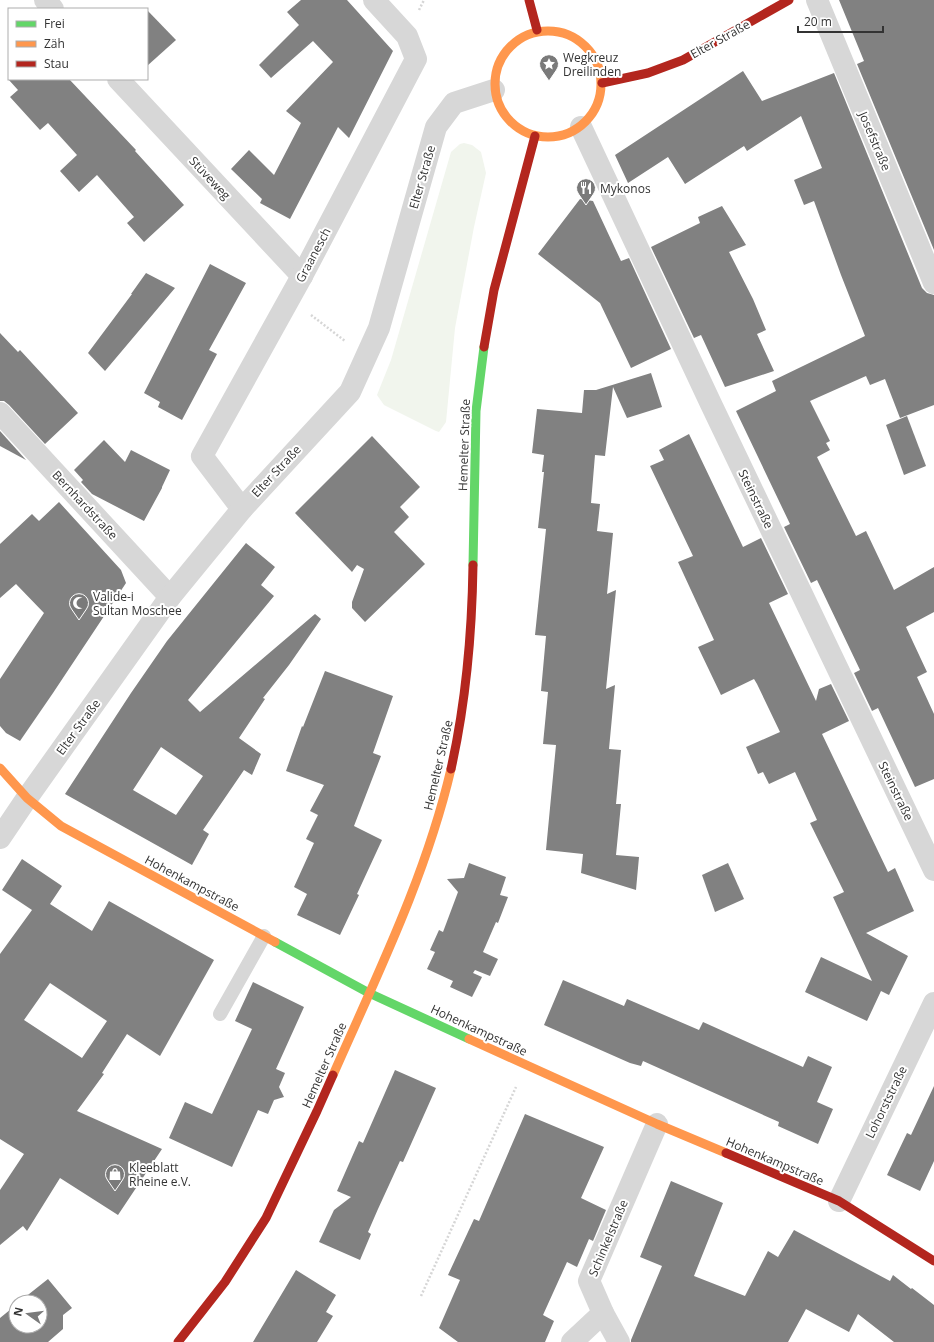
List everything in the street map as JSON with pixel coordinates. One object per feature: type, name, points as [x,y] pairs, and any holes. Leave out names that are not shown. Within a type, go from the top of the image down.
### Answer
[{"type":"main road","points":[[529,0],[536,30]]},
{"type":"main road","name":"Elter Straße","points":[[602,83],[648,74],[683,60],[789,0]]},
{"type":"main road","points":[[536,30],[560,31],[582,41],[596,60],[602,83],[599,99],[592,114],[581,126],[566,134],[551,138],[535,136],[515,127],[501,111],[494,90],[495,70],[504,52],[518,38],[536,30]]},
{"type":"main road","name":"Hemelter Straße","points":[[178,1342],[225,1282],[266,1218],[317,1111],[411,896],[430,844],[446,793],[458,737],[466,681],[472,610],[476,418],[482,356],[494,290],[535,136]]},
{"type":"main road","name":"Hohenkampstraße","points":[[0,768],[27,798],[61,826],[369,993],[657,1124],[838,1201],[934,1261]]},
{"type":"street","points":[[45,0],[52,8]]},
{"type":"street","name":"Graanesch","points":[[242,509],[202,456],[290,299],[416,59],[407,36],[374,0]]},
{"type":"street","name":"Josefstraße","points":[[816,0],[934,283]]},
{"type":"street","name":"Stüveweg","points":[[119,80],[302,276]]},
{"type":"street","name":"Elter Straße","points":[[0,838],[170,597],[242,509],[350,392],[379,328],[436,127],[454,103],[494,90]]},
{"type":"street","name":"Steinstraße","points":[[581,126],[721,426],[934,870]]},
{"type":"street","name":"Bernhardstraße","points":[[0,413],[170,597]]},
{"type":"street","name":"Lohorststraße","points":[[838,1201],[934,1003]]},
{"type":"street","name":"Schinkelstraße","points":[[619,1342],[603,1313],[589,1281],[657,1124]]},
{"type":"street","points":[[572,1342],[603,1313]]},
{"type":"lane","points":[[220,1014],[264,936]]},
{"type":"path","points":[[290,299],[366,358]]},
{"type":"path","points":[[421,1296],[526,1065]]},
{"type":"shaded area","points":[[464,143],[472,145],[481,152],[486,173],[455,328],[446,422],[439,432],[384,405],[377,395],[391,360],[451,152],[460,144]]},
{"type":"building","points":[[301,0],[347,0],[393,51],[349,138],[338,127],[290,219],[260,203],[262,199],[231,169],[249,150],[274,175],[301,123],[286,111],[333,62],[313,41],[271,78],[259,65],[299,25],[287,12]]},
{"type":"building","points":[[839,0],[934,0],[934,250],[857,64],[864,61]]},
{"type":"building","points":[[148,11],[176,40],[148,65]]},
{"type":"building","points":[[743,71],[762,101],[834,73],[922,288],[927,293],[934,295],[934,405],[900,418],[885,379],[870,385],[866,376],[810,401],[830,441],[826,443],[830,450],[817,457],[856,536],[866,531],[894,590],[934,567],[934,612],[906,627],[927,672],[917,677],[934,714],[934,779],[915,787],[878,708],[872,711],[854,673],[860,670],[817,580],[811,583],[784,527],[790,524],[736,411],[776,391],[772,381],[865,336],[814,201],[804,205],[794,180],[822,168],[801,116],[747,151],[744,146],[685,184],[668,157],[628,183],[615,155]]},
{"type":"building","points":[[9,80],[70,80],[136,150],[135,151],[184,205],[144,242],[127,223],[134,217],[97,175],[79,192],[60,171],[77,155],[48,123],[40,130],[10,97],[18,90]]},
{"type":"building","points":[[580,199],[593,201],[621,261],[629,258],[671,349],[631,368],[600,303],[538,254]]},
{"type":"building","points":[[722,206],[746,245],[729,252],[753,299],[766,330],[757,334],[774,371],[725,387],[701,335],[694,338],[651,247],[700,223],[698,217]]},
{"type":"building","points":[[210,264],[246,283],[209,350],[217,354],[182,420],[158,407],[160,402],[144,393]]},
{"type":"building","points":[[146,273],[175,288],[105,371],[88,353]]},
{"type":"building","points":[[0,333],[18,352],[20,350],[78,413],[45,444],[9,405],[4,401],[0,401]]},
{"type":"building","points":[[651,373],[662,407],[627,418],[613,387],[605,456],[595,455],[591,503],[600,504],[597,531],[613,533],[607,594],[616,590],[606,689],[615,685],[609,749],[621,750],[616,804],[621,804],[616,855],[639,857],[636,890],[581,873],[583,854],[546,850],[556,745],[543,744],[548,692],[541,691],[546,636],[535,635],[546,529],[538,528],[544,472],[542,472],[544,455],[532,453],[537,409],[582,413],[584,390],[596,390]]},
{"type":"building","points":[[907,416],[926,466],[904,475],[886,425]]},
{"type":"building","points":[[0,431],[26,460],[0,446]]},
{"type":"building","points":[[689,434],[743,547],[761,538],[788,594],[769,603],[816,701],[819,689],[831,684],[849,721],[822,734],[888,872],[895,868],[914,911],[866,933],[908,956],[889,995],[881,991],[867,1021],[805,992],[821,957],[872,981],[833,897],[844,892],[810,823],[817,820],[795,772],[769,784],[763,772],[758,774],[746,747],[780,732],[757,684],[754,679],[721,695],[698,647],[714,640],[678,562],[693,556],[650,466],[664,460],[659,450]]},
{"type":"building","points":[[372,436],[420,487],[400,507],[409,517],[394,532],[425,564],[365,622],[352,608],[352,602],[364,569],[357,565],[352,572],[295,513]]},
{"type":"building","points":[[104,440],[125,462],[131,450],[170,470],[144,521],[92,494],[81,482],[83,480],[74,470]]},
{"type":"building","points":[[59,502],[121,570],[126,583],[20,741],[6,733],[0,726],[0,679],[44,613],[16,584],[0,598],[0,544],[32,514],[39,521]]},
{"type":"building","points":[[246,543],[275,567],[261,585],[274,596],[188,700],[200,712],[315,614],[321,619],[289,665],[263,698],[265,699],[239,738],[261,754],[252,775],[244,770],[203,830],[209,834],[192,865],[65,794],[167,641]],"holes":[[[161,747],[203,776],[176,815],[133,790]]]},
{"type":"building","points":[[325,671],[393,696],[373,753],[381,756],[354,826],[382,840],[357,894],[359,895],[340,935],[297,915],[307,894],[294,887],[314,843],[306,839],[318,815],[310,811],[324,785],[286,771],[302,726],[303,727]]},
{"type":"building","points":[[22,859],[62,886],[50,904],[92,931],[109,901],[214,960],[160,1056],[127,1034],[102,1073],[104,1074],[77,1111],[162,1149],[118,1215],[60,1178],[27,1231],[23,1226],[0,1245],[0,1190],[24,1154],[0,1139],[0,954],[32,910],[2,890]],"holes":[[[50,983],[107,1021],[82,1058],[24,1020]]]},
{"type":"building","points":[[469,863],[506,877],[500,895],[508,897],[498,923],[496,922],[483,952],[498,959],[490,976],[475,970],[473,973],[482,977],[472,997],[450,987],[453,981],[427,969],[435,952],[430,950],[439,930],[443,932],[458,892],[447,879],[464,878]]},
{"type":"building","points":[[728,863],[744,899],[715,912],[702,875]]},
{"type":"building","points":[[563,980],[624,1006],[627,999],[699,1030],[703,1022],[803,1067],[808,1056],[832,1067],[817,1102],[833,1109],[818,1144],[778,1126],[779,1122],[643,1061],[641,1066],[630,1063],[544,1025]]},
{"type":"building","points":[[253,982],[304,1007],[276,1069],[285,1073],[279,1087],[284,1097],[274,1100],[268,1114],[258,1110],[232,1167],[169,1138],[185,1102],[212,1114],[252,1029],[235,1021]]},
{"type":"building","points":[[395,1070],[436,1088],[403,1162],[400,1161],[378,1209],[368,1232],[371,1234],[360,1260],[319,1242],[334,1210],[351,1197],[337,1191],[359,1141],[363,1143]]},
{"type":"building","points":[[934,1086],[934,1161],[920,1191],[887,1175],[907,1133],[911,1135]]},
{"type":"building","points":[[525,1114],[604,1147],[581,1198],[606,1210],[593,1241],[589,1239],[577,1267],[567,1262],[543,1315],[554,1321],[545,1342],[458,1342],[439,1328],[460,1280],[448,1275],[474,1219],[479,1221]]},
{"type":"building","points":[[671,1181],[723,1203],[694,1276],[745,1296],[768,1251],[778,1257],[794,1230],[890,1281],[893,1275],[934,1305],[934,1342],[894,1342],[858,1314],[849,1332],[806,1309],[788,1342],[631,1342],[662,1266],[640,1257]]},
{"type":"building","points":[[296,1270],[336,1295],[326,1312],[333,1316],[317,1342],[253,1342]]},
{"type":"building","points":[[48,1279],[72,1308],[63,1315],[63,1329],[48,1342],[0,1342],[0,1318],[8,1312],[8,1334],[48,1334],[48,1294],[29,1294]]},
{"type":"traffic: fast","points":[[473,565],[476,411],[484,347]]},
{"type":"traffic: fast","points":[[275,942],[369,993],[469,1039]]},
{"type":"traffic: slow","points":[[548,31],[568,35],[586,46],[597,64],[601,84],[597,104],[586,122],[568,133],[548,137],[528,133],[510,122],[499,104],[495,84],[499,64],[510,46],[528,35],[548,31]]},
{"type":"traffic: slow","points":[[0,768],[27,798],[61,826],[275,942]]},
{"type":"traffic: slow","points":[[333,1075],[399,925],[428,848],[441,809],[451,769]]},
{"type":"traffic: slow","points":[[469,1039],[657,1124],[726,1153]]},
{"type":"traffic: jam","points":[[529,0],[537,30]]},
{"type":"traffic: jam","points":[[602,83],[648,73],[683,60],[789,0]]},
{"type":"traffic: jam","points":[[484,347],[494,290],[535,136]]},
{"type":"traffic: jam","points":[[451,769],[461,718],[470,642],[473,565]]},
{"type":"traffic: jam","points":[[178,1342],[225,1282],[266,1218],[333,1075]]},
{"type":"traffic: jam","points":[[726,1153],[839,1201],[934,1261]]},
{"type":"place","name":"Wegkreuz Dreilinden","points":[[549,81]]},
{"type":"place","name":"Mykonos","points":[[586,205]]},
{"type":"place","name":"Valide-i Sultan Moschee","points":[[79,620]]},
{"type":"place","name":"Kleeblatt Rheine e.V.","points":[[115,1191]]}]
